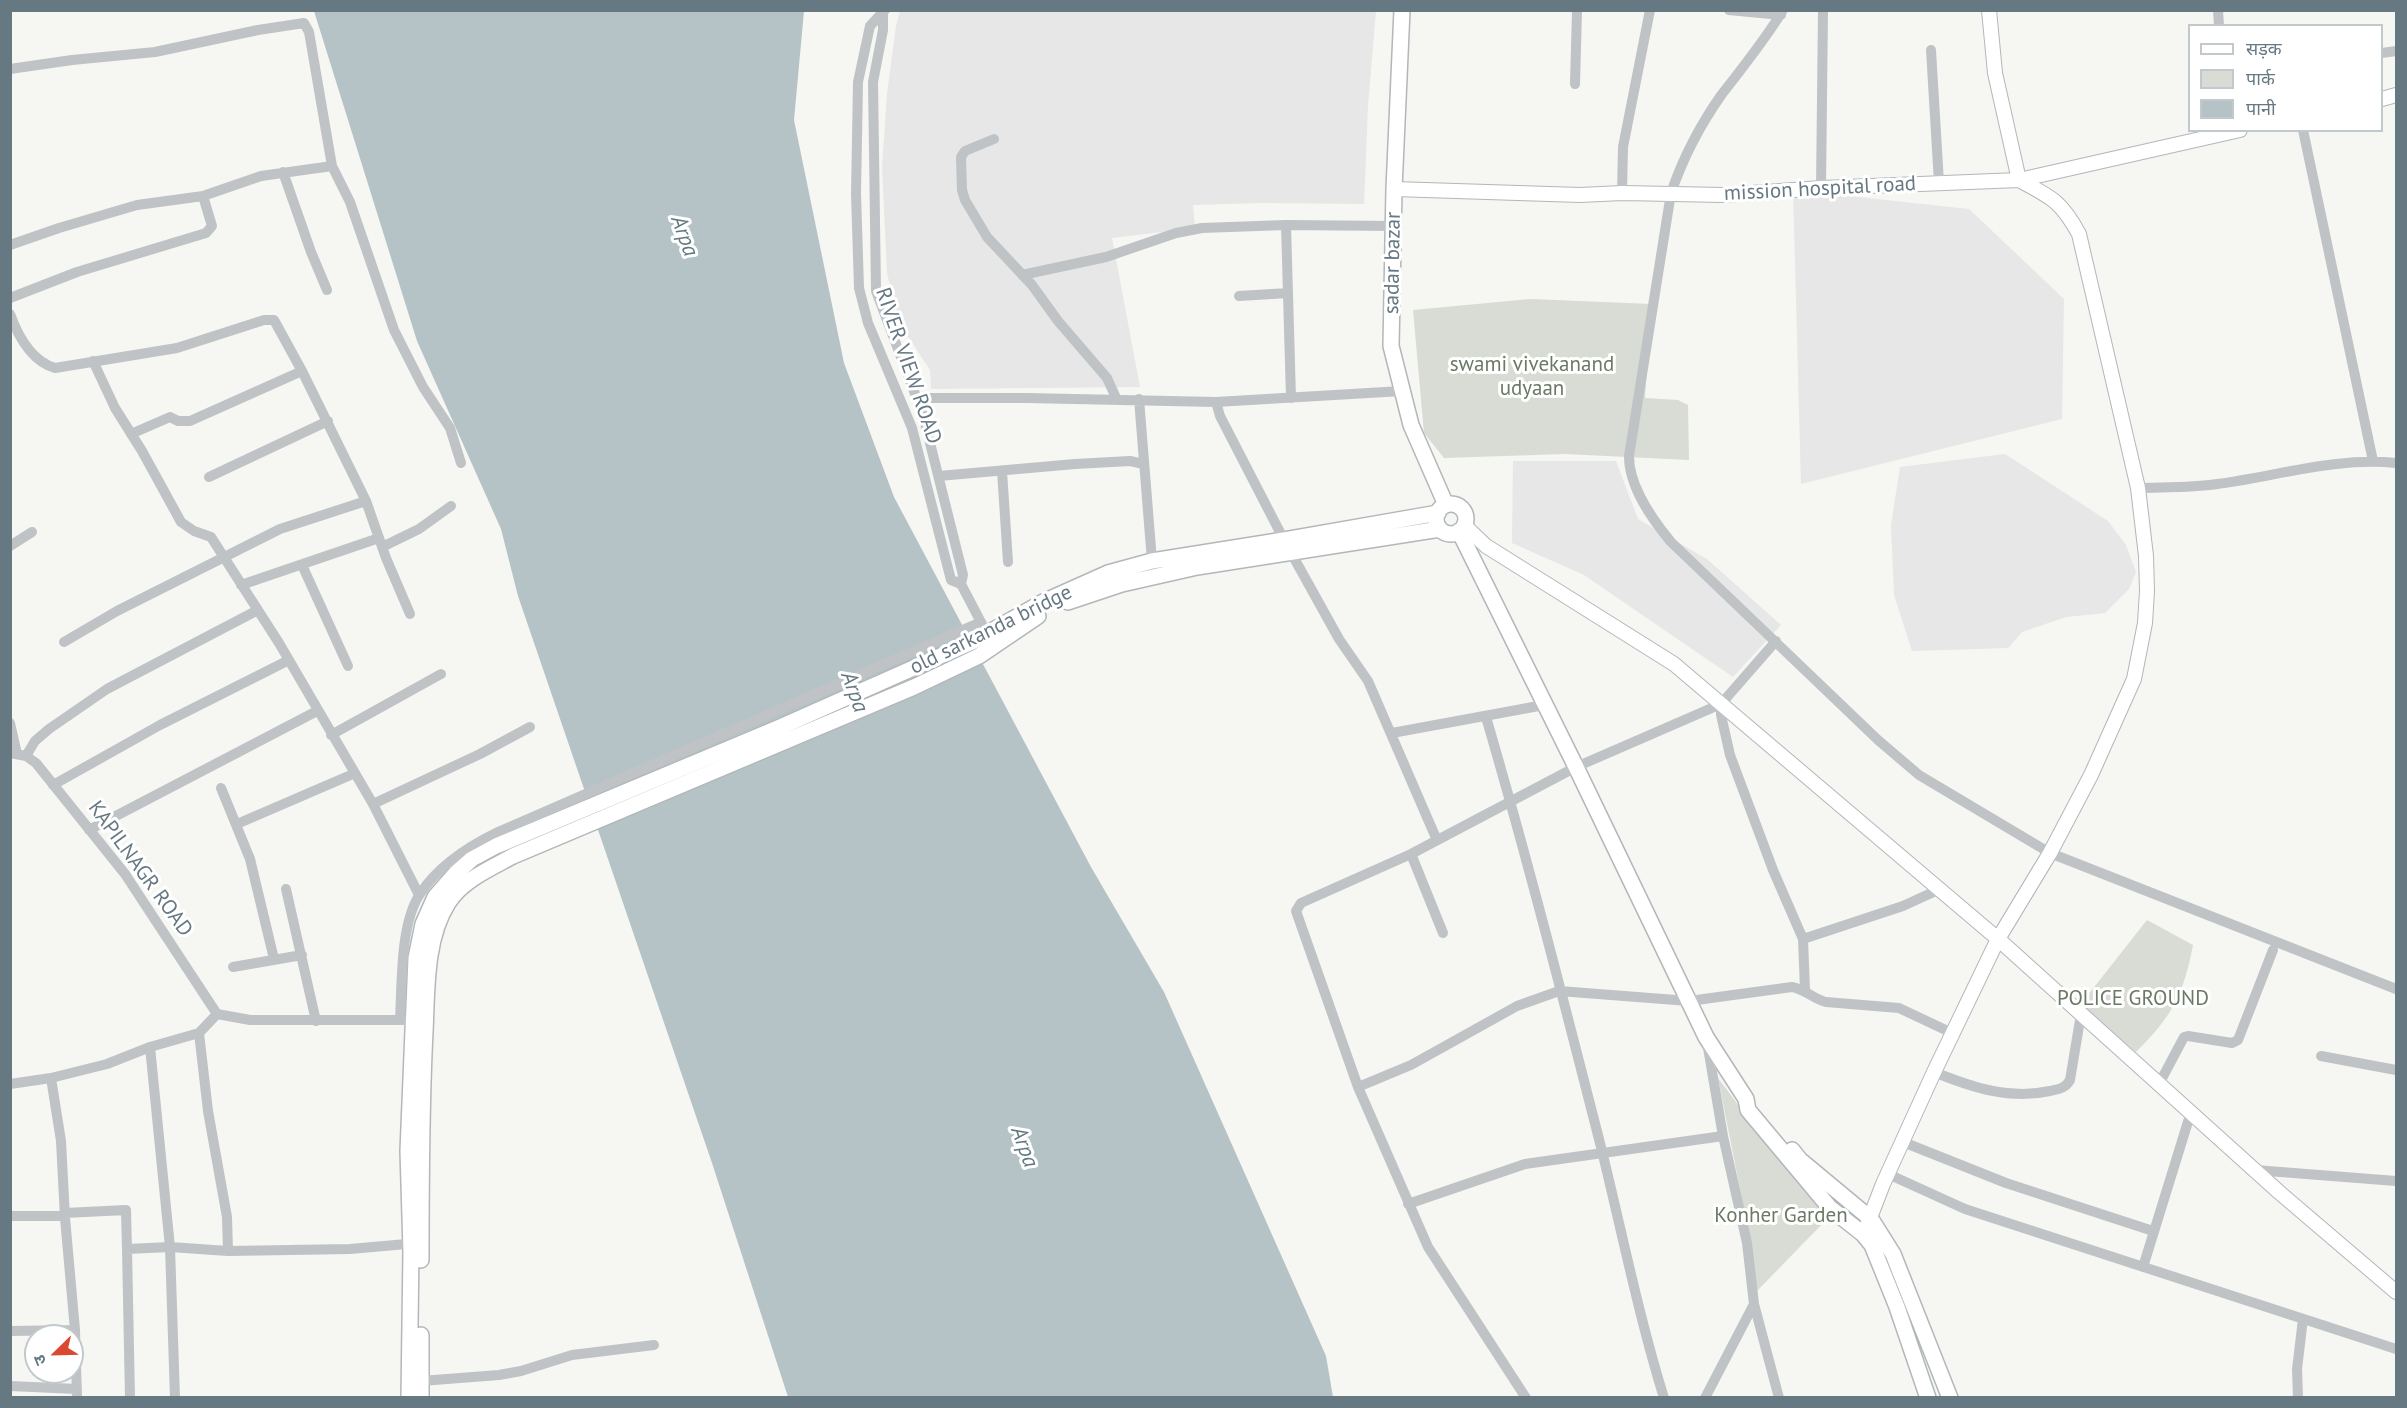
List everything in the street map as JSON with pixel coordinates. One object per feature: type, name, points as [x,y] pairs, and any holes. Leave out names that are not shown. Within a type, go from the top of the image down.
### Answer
[{"type":"main road","name":"sadar bazar","points":[[1402,10],[1394,189],[1391,346],[1411,425],[1442,509]]},
{"type":"main road","points":[[1440,529],[1437,524],[1442,509],[1452,504],[1462,509],[1465,514],[1462,528],[1544,705],[1706,1037],[1746,1099],[1748,1110],[1830,1208],[1863,1234],[1876,1255],[1928,1398]]},
{"type":"main road","name":"old sarkanda bridge","points":[[416,1243],[408,1150],[416,958],[423,924],[435,897],[472,858],[496,846],[566,825],[778,728],[976,649],[984,627],[1108,573],[1152,561],[1288,547],[1442,509]]},
{"type":"main road","points":[[976,649],[1031,619],[1085,595],[1122,584],[1288,547],[1440,529],[1450,534],[1462,528]]},
{"type":"main road","points":[[1746,1099],[1752,1102],[1800,1160],[1871,1219],[1893,1254],[1950,1398]]},
{"type":"main road","points":[[416,1243],[421,1398]]},
{"type":"main road","points":[[410,1398],[416,1243]]},
{"type":"street","points":[[1575,84],[1577,10]]},
{"type":"street","points":[[1622,193],[1623,147],[1650,10]]},
{"type":"street","points":[[1729,10],[1782,13]]},
{"type":"street","points":[[1821,188],[1824,10]]},
{"type":"street","points":[[1863,1234],[1934,1072],[1998,939],[2050,853],[2091,775],[2134,679],[2145,624],[2146,556],[2138,488],[2079,234],[2067,213],[2053,198],[2019,180],[1995,73],[1989,10]]},
{"type":"street","name":"RIVER VIEW ROAD","points":[[884,12],[883,30],[873,82],[875,284],[881,309],[918,398],[963,575],[961,585]]},
{"type":"street","name":"RIVER VIEW ROAD","points":[[884,12],[870,26],[858,82],[856,194],[859,288],[868,323],[907,413],[951,580],[961,585],[984,627]]},
{"type":"street","points":[[1782,13],[1721,96],[1695,137],[1681,164],[1671,194],[1629,449],[1630,470],[1646,507],[1671,542],[1910,769],[2050,853],[2397,989]]},
{"type":"street","points":[[10,69],[155,52],[258,30],[304,23],[309,32],[332,166],[350,202],[394,330],[423,387],[450,428],[461,463]]},
{"type":"street","points":[[1931,50],[1939,183]]},
{"type":"street","points":[[2303,132],[2373,461]]},
{"type":"street","name":"mission hospital road","points":[[1394,189],[1581,195],[1622,193],[1724,195],[1821,188],[2019,180],[2218,133]]},
{"type":"street","points":[[994,139],[965,151],[961,157],[962,190],[974,216],[987,237],[1022,275],[1107,378],[1118,400]]},
{"type":"street","points":[[10,245],[120,209],[203,196],[261,176],[332,166]]},
{"type":"street","points":[[284,172],[311,252],[327,290]]},
{"type":"street","points":[[10,298],[78,272],[206,233],[212,226],[203,196]]},
{"type":"street","points":[[1022,275],[1106,257],[1186,231],[1286,225],[1393,226]]},
{"type":"street","points":[[1286,225],[1291,398]]},
{"type":"street","points":[[1239,296],[1288,293]]},
{"type":"street","points":[[10,314],[22,339],[36,358],[45,365],[64,368],[93,361],[177,348],[270,319],[278,326],[302,371],[366,501],[410,614]]},
{"type":"street","points":[[93,361],[115,408],[181,522],[194,531],[211,537],[288,660],[353,774],[373,804],[419,895]]},
{"type":"street","points":[[131,434],[170,417],[178,421],[190,421],[302,371]]},
{"type":"street","points":[[918,398],[1139,399],[1216,402],[1402,391]]},
{"type":"street","points":[[1139,399],[1152,561]]},
{"type":"street","points":[[1216,402],[1220,416],[1288,547],[1339,639],[1368,681],[1436,838]]},
{"type":"street","points":[[209,477],[328,421]]},
{"type":"street","points":[[939,477],[1075,464],[1130,461],[1144,464]]},
{"type":"street","points":[[2138,488],[2216,484],[2299,469],[2373,461],[2397,463]]},
{"type":"street","points":[[1002,471],[1008,562]]},
{"type":"street","points":[[64,642],[117,611],[280,529],[366,501]]},
{"type":"street","points":[[241,585],[419,529],[451,506]]},
{"type":"street","points":[[1462,528],[1486,546],[1674,664],[1998,939],[2254,1170],[2397,1292]]},
{"type":"street","points":[[10,546],[32,532]]},
{"type":"street","points":[[302,565],[348,666]]},
{"type":"street","points":[[10,723],[18,754],[49,729],[107,689],[256,611]]},
{"type":"street","points":[[10,1084],[51,1078],[107,1064],[150,1047],[199,1033],[223,1016],[250,1020],[413,1020],[405,941],[419,895],[456,857],[481,840],[984,627]]},
{"type":"street","points":[[1526,1398],[1428,1247],[1358,1087],[1296,911],[1301,903],[1411,854],[1436,838],[1576,767],[1721,704],[1776,641]]},
{"type":"street","points":[[53,785],[160,724],[288,660]]},
{"type":"street","points":[[331,735],[441,674]]},
{"type":"street","points":[[1721,704],[1721,715],[1730,755],[1773,870],[1803,939],[1805,990]]},
{"type":"street","points":[[1392,733],[1544,705]]},
{"type":"street","points":[[89,830],[317,711]]},
{"type":"street","points":[[1486,717],[1602,1152],[1650,1354],[1664,1398]]},
{"type":"street","points":[[373,804],[480,754],[530,727]]},
{"type":"street","name":"KAPILNAGR ROAD","points":[[18,754],[36,763],[125,874],[223,1016]]},
{"type":"street","points":[[237,824],[353,774]]},
{"type":"street","points":[[221,788],[253,869],[274,959]]},
{"type":"street","points":[[1411,854],[1443,933]]},
{"type":"street","points":[[286,889],[316,1021]]},
{"type":"street","points":[[1803,939],[1903,906],[1940,889]]},
{"type":"street","points":[[2159,1084],[2184,1037],[2232,1042],[2238,1040],[2273,950]]},
{"type":"street","points":[[233,967],[302,955]]},
{"type":"street","points":[[1358,1087],[1411,1065],[1517,1006],[1559,991],[1689,1001],[1784,987],[1805,990],[1826,1002],[1899,1008],[1952,1033]]},
{"type":"street","points":[[1934,1072],[1994,1092],[2037,1093],[2063,1088],[2070,1080],[2081,1014]]},
{"type":"street","points":[[199,1033],[208,1111],[227,1217],[228,1251]]},
{"type":"street","points":[[1706,1037],[1723,1136],[1748,1243],[1754,1304],[1779,1398]]},
{"type":"street","points":[[150,1047],[170,1247],[175,1398]]},
{"type":"street","points":[[2321,1056],[2397,1071]]},
{"type":"street","points":[[51,1078],[61,1141],[74,1324]]},
{"type":"street","points":[[2144,1267],[2153,1231],[2191,1112]]},
{"type":"street","points":[[1408,1204],[1525,1164],[1723,1136]]},
{"type":"street","points":[[1903,1142],[2006,1183],[2153,1231]]},
{"type":"street","points":[[2254,1170],[2397,1181]]},
{"type":"street","points":[[1888,1174],[1965,1209],[2397,1349]]},
{"type":"street","points":[[10,1216],[65,1215],[126,1210],[130,1398]]},
{"type":"street","points":[[127,1248],[170,1247],[228,1251],[350,1249],[416,1243]]},
{"type":"street","points":[[1705,1398],[1754,1304]]},
{"type":"street","points":[[2298,1398],[2297,1369],[2303,1320]]},
{"type":"street","points":[[421,1381],[499,1375],[521,1371],[572,1355],[654,1345]]},
{"type":"street","points":[[10,1386],[77,1393]]},
{"type":"shaded area","points":[[900,11],[1376,11],[1368,105],[1364,204],[1193,205],[1195,228],[1112,238],[1140,387],[931,389],[930,370],[899,323],[887,273],[882,167],[887,94]]},
{"type":"shaded area","points":[[1793,190],[1969,209],[2064,299],[2062,419],[1801,484]]},
{"type":"shaded area","points":[[2005,454],[2108,521],[2126,545],[2136,572],[2129,589],[2105,613],[2066,617],[2022,632],[2008,648],[1912,651],[1894,595],[1891,525],[1900,467]]},
{"type":"shaded area","points":[[1513,461],[1616,461],[1638,519],[1707,559],[1781,625],[1733,677],[1584,575],[1512,543]]},
{"type":"green space","name":"swami vivekanand udyaan","points":[[1530,299],[1651,304],[1645,398],[1678,400],[1688,405],[1689,460],[1565,454],[1444,458],[1424,433],[1413,310]]},
{"type":"green space","name":"POLICE GROUND","points":[[2147,920],[2193,945],[2181,991],[2175,1003],[2159,1027],[2136,1052],[2080,1005]]},
{"type":"green space","name":"Konher Garden","points":[[1718,1078],[1778,1158],[1828,1218],[1757,1291],[1744,1209]]},
{"type":"water","name":"Arpa","points":[[314,11],[804,11],[794,120],[844,363],[894,497],[1091,867],[1164,992],[1326,1356],[1333,1397],[788,1397],[712,1163],[518,596],[501,529],[417,341]]}]
